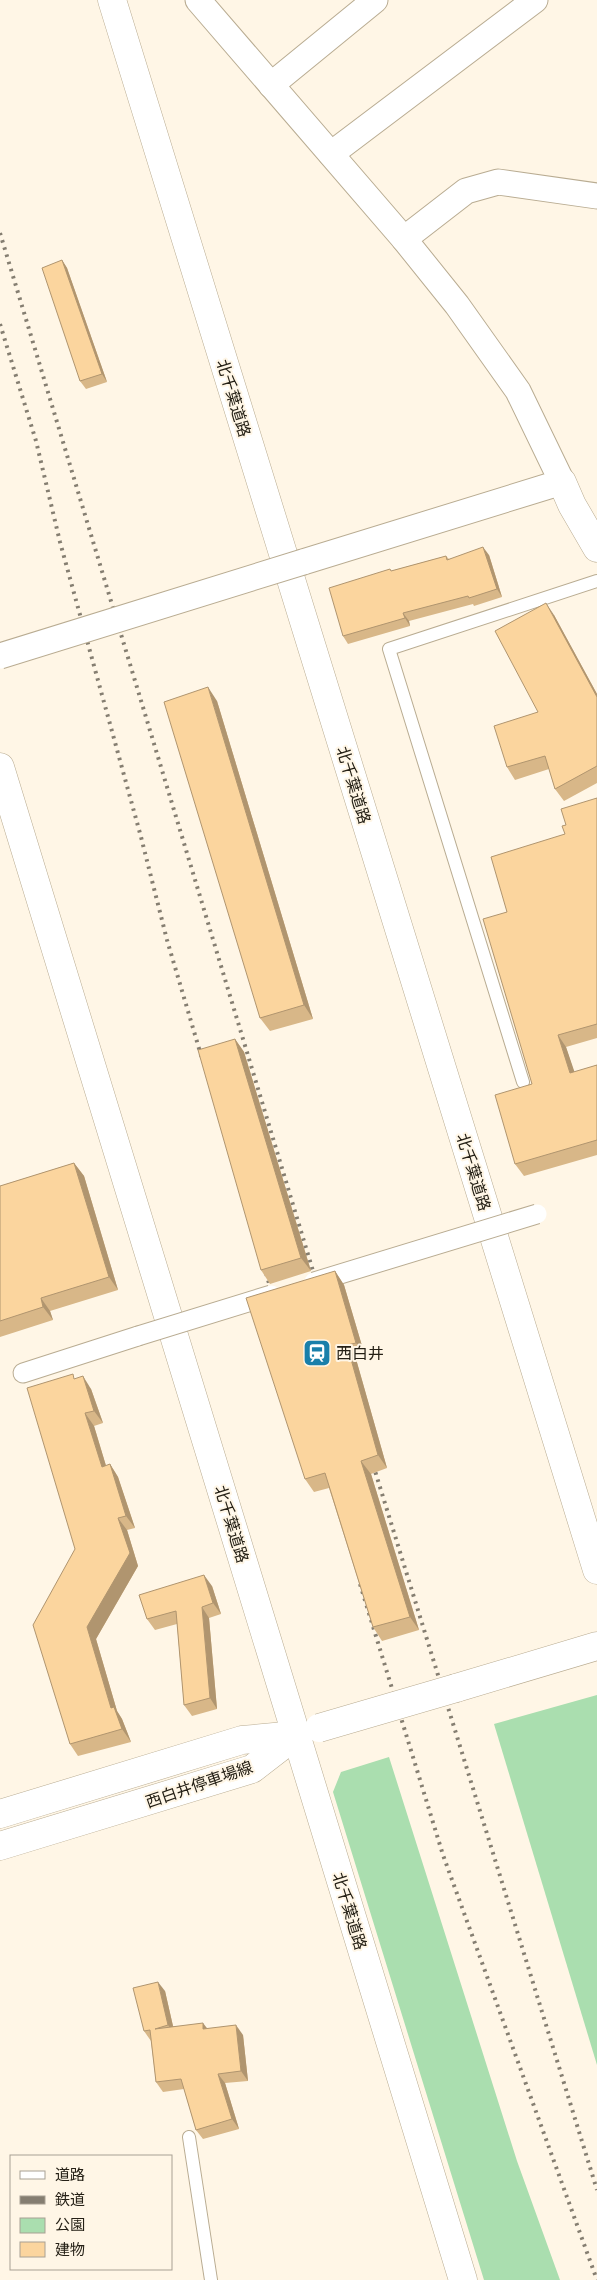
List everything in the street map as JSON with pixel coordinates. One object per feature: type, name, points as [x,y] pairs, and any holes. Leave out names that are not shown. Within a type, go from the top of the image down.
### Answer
[{"type":"main road","name":"北千葉道路","points":[[112,0],[597,1570]]},
{"type":"main road","points":[[562,482],[572,505],[597,548]]},
{"type":"main road","name":"北千葉道路","points":[[0,768],[308,1731],[464,2280]]},
{"type":"main road","points":[[308,1731],[595,1647]]},
{"type":"main road","name":"西白井停車場線","points":[[0,1814],[242,1740],[308,1731]]},
{"type":"main road","name":"西白井停車場線","points":[[0,1846],[252,1769],[308,1731]]},
{"type":"street","points":[[271,85],[375,0]]},
{"type":"street","points":[[331,154],[535,0]]},
{"type":"street","points":[[0,656],[562,482],[518,391],[457,305],[404,239],[271,85],[208,4]]},
{"type":"street","points":[[404,239],[466,191],[498,182],[597,196]]},
{"type":"street","points":[[23,1373],[537,1214]]},
{"type":"lane","points":[[523,1082],[389,649],[597,581]]},
{"type":"lane","points":[[189,2137],[211,2280]]},
{"type":"green space","points":[[597,1695],[597,2065],[494,1724]]},
{"type":"green space","points":[[389,1757],[517,2161],[560,2280],[484,2280],[333,1792],[341,1772]]},
{"type":"building","points":[[62,260],[102,374],[80,381],[42,268]]},
{"type":"building","points":[[483,547],[497,589],[469,598],[468,596],[403,613],[405,618],[343,636],[329,588],[390,569],[391,571],[446,556],[447,560]]},
{"type":"building","points":[[546,603],[597,697],[597,766],[555,789],[545,756],[507,767],[494,726],[538,712],[495,631]]},
{"type":"building","points":[[208,687],[304,1005],[260,1018],[164,702]]},
{"type":"building","points":[[597,798],[597,1024],[558,1035],[570,1073],[597,1065],[597,1140],[515,1164],[495,1095],[532,1084],[483,919],[507,912],[491,857],[565,834],[562,826],[566,825],[561,809]]},
{"type":"building","points":[[235,1039],[301,1258],[261,1270],[198,1050]]},
{"type":"building","points":[[74,1163],[109,1277],[41,1298],[43,1307],[0,1321],[0,1186]]},
{"type":"building","name":"西白井","points":[[335,1271],[356,1343],[347,1345],[378,1455],[361,1461],[410,1617],[373,1627],[325,1473],[305,1479],[246,1298]]},
{"type":"building","points":[[73,1374],[74,1379],[83,1376],[94,1411],[85,1413],[102,1467],[110,1464],[126,1516],[118,1518],[130,1553],[87,1627],[111,1708],[114,1707],[122,1729],[70,1744],[33,1625],[75,1549],[27,1388]]},
{"type":"building","points":[[204,1575],[213,1603],[202,1607],[210,1698],[184,1705],[176,1611],[147,1619],[139,1595]]},
{"type":"building","points":[[158,1982],[168,2025],[155,2029],[203,2023],[203,2029],[236,2025],[241,2071],[218,2074],[232,2119],[196,2130],[181,2079],[156,2082],[150,2030],[144,2031],[133,1988]]},
{"type":"railway","points":[[0,233],[319,1291]]},
{"type":"railway","points":[[0,324],[36,441],[60,542],[141,837],[167,940],[203,1062]]},
{"type":"railway","points":[[264,1266],[275,1304]]},
{"type":"railway","points":[[371,1458],[597,2190]]},
{"type":"railway","points":[[360,1584],[443,1855],[597,2280]]},
{"type":"place","name":"西白井","points":[[317,1353]]}]
